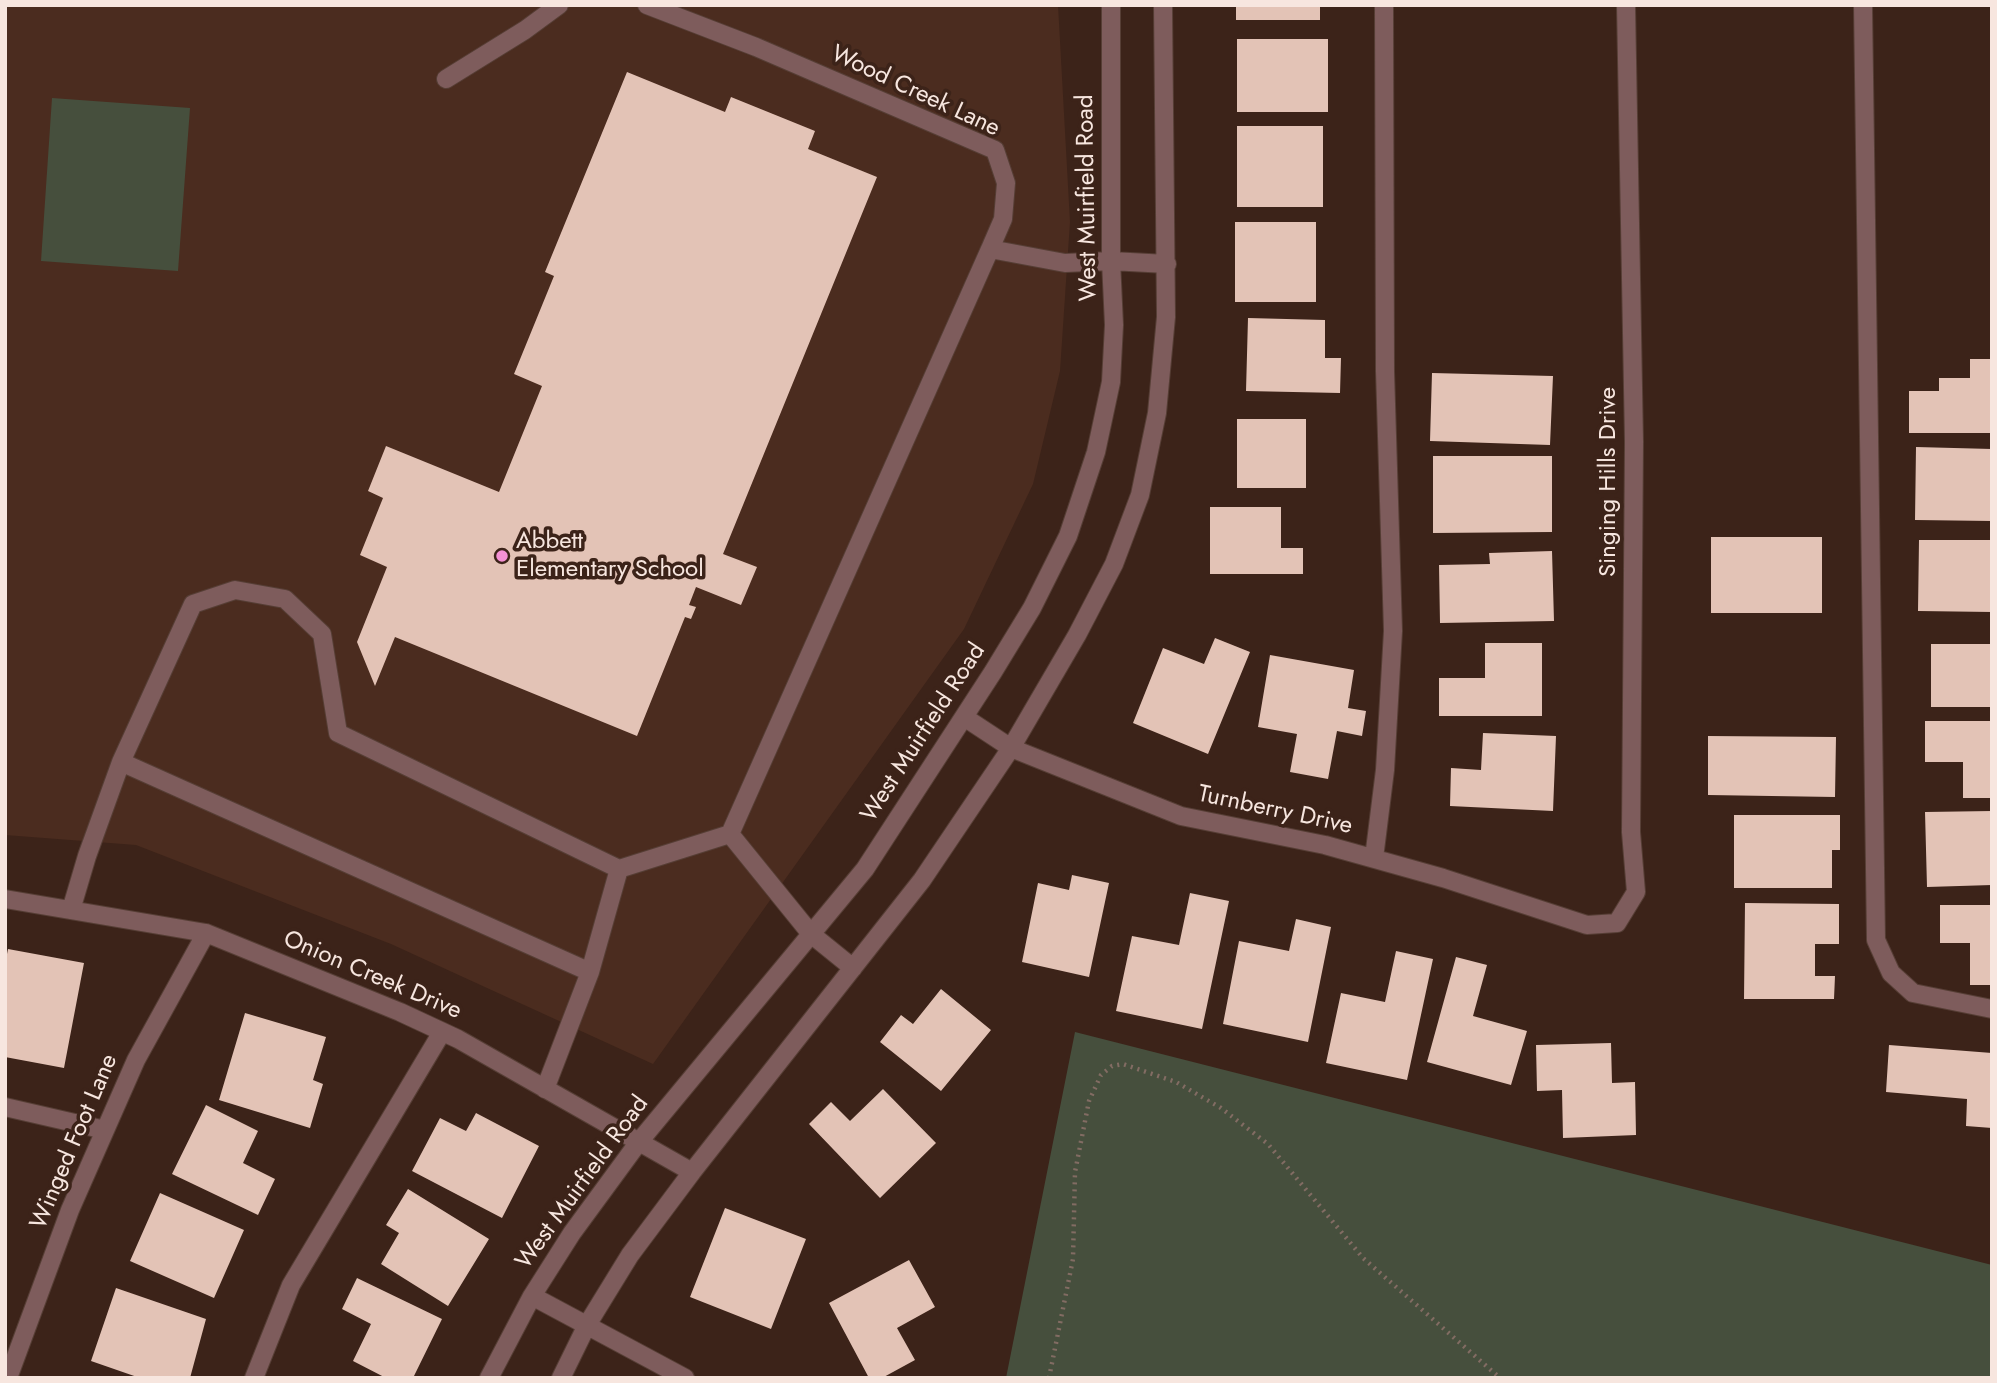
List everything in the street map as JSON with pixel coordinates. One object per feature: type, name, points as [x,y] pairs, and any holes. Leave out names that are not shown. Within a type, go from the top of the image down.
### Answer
[{"type":"street","points":[[446,79],[525,30],[559,5]]},
{"type":"street","name":"Wood Creek Lane","points":[[648,5],[756,47],[995,150],[1006,183],[1003,219],[730,834]]},
{"type":"street","name":"West Muirfield Road","points":[[489,1378],[532,1296],[572,1233],[638,1143],[865,869],[964,717],[1038,596],[1068,536],[1096,452],[1111,382],[1114,325],[1111,261],[1111,5]]},
{"type":"street","points":[[561,1378],[587,1325],[630,1255],[922,880],[1010,748],[1077,635],[1114,564],[1140,495],[1157,413],[1166,317],[1163,5]]},
{"type":"street","points":[[1374,858],[1385,770],[1393,631],[1385,371],[1384,5]]},
{"type":"street","name":"Singing Hills Drive","points":[[1587,925],[1617,923],[1636,892],[1631,832],[1634,442],[1626,5]]},
{"type":"street","points":[[1863,5],[1876,940],[1891,973],[1913,993],[1992,1009]]},
{"type":"street","points":[[990,249],[1065,263],[1111,261],[1167,264]]},
{"type":"street","points":[[71,910],[87,856],[121,762],[193,604],[235,590],[285,599],[322,635],[338,733],[618,869],[730,834],[811,934],[853,968]]},
{"type":"street","name":"Turnberry Drive","points":[[964,717],[1010,748],[1181,816],[1325,845],[1374,858],[1587,925]]},
{"type":"street","points":[[121,762],[590,972]]},
{"type":"street","points":[[545,1089],[590,972],[618,869]]},
{"type":"street","name":"Onion Creek Drive","points":[[5,899],[206,933],[400,1012],[442,1032],[692,1172]]},
{"type":"street","name":"Winged Foot Lane","points":[[8,1378],[70,1210],[136,1060],[206,933]]},
{"type":"street","points":[[254,1378],[291,1285],[442,1032]]},
{"type":"street","points":[[5,1107],[105,1130]]},
{"type":"street","points":[[532,1296],[685,1378]]},
{"type":"path","points":[[1049,1378],[1073,1259],[1075,1172],[1089,1101],[1101,1075],[1112,1066],[1123,1064],[1176,1082],[1221,1108],[1268,1144],[1363,1258],[1500,1378]]},
{"type":"shaded area","name":"Abbett Elementary School","points":[[5,5],[1058,5],[1070,222],[1060,371],[1033,484],[964,629],[653,1064],[391,944],[136,845],[5,835]]},
{"type":"green space","points":[[52,98],[190,108],[178,271],[41,261]]},
{"type":"green space","points":[[1075,1032],[1992,1265],[1992,1378],[1006,1378]]},
{"type":"building","points":[[1236,5],[1320,5],[1320,20],[1236,20]]},
{"type":"building","points":[[1237,39],[1328,39],[1328,112],[1237,112]]},
{"type":"building","points":[[627,72],[725,112],[731,97],[815,131],[808,149],[877,177],[723,554],[757,567],[741,605],[696,587],[689,605],[696,607],[691,619],[685,617],[637,736],[395,637],[375,686],[357,642],[387,567],[360,555],[383,498],[368,491],[386,446],[499,492],[542,386],[514,374],[554,276],[545,272]]},
{"type":"building","points":[[1237,126],[1323,126],[1323,207],[1237,207]]},
{"type":"building","points":[[1235,222],[1316,222],[1316,302],[1235,302]]},
{"type":"building","points":[[1248,318],[1325,320],[1325,358],[1341,358],[1340,393],[1246,391]]},
{"type":"building","points":[[1970,359],[1992,359],[1992,433],[1909,433],[1909,391],[1939,391],[1939,378],[1970,378]]},
{"type":"building","points":[[1432,373],[1553,376],[1550,445],[1430,441]]},
{"type":"building","points":[[1237,419],[1306,419],[1306,488],[1237,488]]},
{"type":"building","points":[[1916,447],[1992,449],[1992,521],[1915,520]]},
{"type":"building","points":[[1433,456],[1552,456],[1552,532],[1433,533]]},
{"type":"building","points":[[1210,507],[1281,507],[1281,548],[1303,548],[1303,574],[1210,574]]},
{"type":"building","points":[[1711,537],[1822,537],[1822,613],[1711,613]]},
{"type":"building","points":[[1919,540],[1992,540],[1992,612],[1918,611]]},
{"type":"building","points":[[1552,551],[1554,621],[1440,623],[1439,565],[1490,564],[1489,553]]},
{"type":"building","points":[[1215,638],[1250,652],[1208,754],[1133,723],[1163,648],[1204,664]]},
{"type":"building","points":[[1485,643],[1542,643],[1542,716],[1439,716],[1439,678],[1485,678]]},
{"type":"building","points":[[1931,644],[1992,644],[1992,707],[1931,707]]},
{"type":"building","points":[[1270,655],[1354,670],[1348,708],[1366,711],[1362,736],[1337,731],[1328,779],[1290,772],[1297,734],[1258,727]]},
{"type":"building","points":[[1925,721],[1992,721],[1992,798],[1963,798],[1963,762],[1925,762]]},
{"type":"building","points":[[1483,733],[1556,736],[1553,811],[1450,806],[1451,768],[1481,770]]},
{"type":"building","points":[[1708,736],[1836,737],[1835,797],[1708,795]]},
{"type":"building","points":[[1992,811],[1992,885],[1927,887],[1925,812]]},
{"type":"building","points":[[1734,815],[1840,815],[1840,850],[1832,850],[1832,888],[1734,888]]},
{"type":"building","points":[[1072,875],[1109,883],[1089,977],[1022,962],[1038,883],[1069,890]]},
{"type":"building","points":[[1190,893],[1229,901],[1202,1029],[1116,1011],[1132,936],[1179,945]]},
{"type":"building","points":[[1745,903],[1839,904],[1839,944],[1815,944],[1815,976],[1835,976],[1834,999],[1744,999]]},
{"type":"building","points":[[1940,905],[1992,905],[1992,985],[1970,985],[1970,943],[1940,943]]},
{"type":"building","points":[[1296,919],[1331,927],[1308,1042],[1223,1024],[1239,941],[1289,951]]},
{"type":"building","points":[[8,949],[84,963],[64,1068],[5,1057],[5,964]]},
{"type":"building","points":[[1396,951],[1433,959],[1407,1080],[1326,1063],[1341,993],[1385,1002]]},
{"type":"building","points":[[1456,957],[1487,965],[1473,1016],[1527,1031],[1511,1085],[1427,1062]]},
{"type":"building","points":[[941,989],[991,1030],[941,1091],[880,1042],[901,1015],[913,1024]]},
{"type":"building","points":[[245,1013],[326,1037],[313,1080],[323,1084],[310,1128],[219,1100]]},
{"type":"building","points":[[1611,1043],[1612,1083],[1635,1082],[1636,1135],[1563,1138],[1562,1090],[1537,1091],[1536,1045]]},
{"type":"building","points":[[1889,1045],[1992,1053],[1992,1128],[1966,1126],[1967,1099],[1886,1092]]},
{"type":"building","points":[[883,1089],[936,1143],[880,1198],[809,1124],[831,1102],[850,1121]]},
{"type":"building","points":[[206,1105],[258,1131],[243,1163],[275,1179],[258,1215],[172,1174]]},
{"type":"building","points":[[476,1113],[539,1146],[502,1218],[412,1171],[440,1118],[466,1131]]},
{"type":"building","points":[[408,1189],[489,1239],[448,1306],[381,1264],[399,1233],[386,1225]]},
{"type":"building","points":[[160,1193],[244,1230],[214,1298],[130,1261]]},
{"type":"building","points":[[725,1208],[806,1239],[771,1329],[690,1297]]},
{"type":"building","points":[[909,1260],[935,1307],[897,1328],[915,1360],[882,1378],[869,1378],[829,1303]]},
{"type":"building","points":[[357,1278],[442,1319],[413,1378],[386,1378],[353,1361],[371,1324],[342,1309]]},
{"type":"building","points":[[116,1288],[206,1319],[190,1378],[140,1378],[91,1361]]},
{"type":"place","name":"Abbett Elementary School","points":[[502,556]]}]
